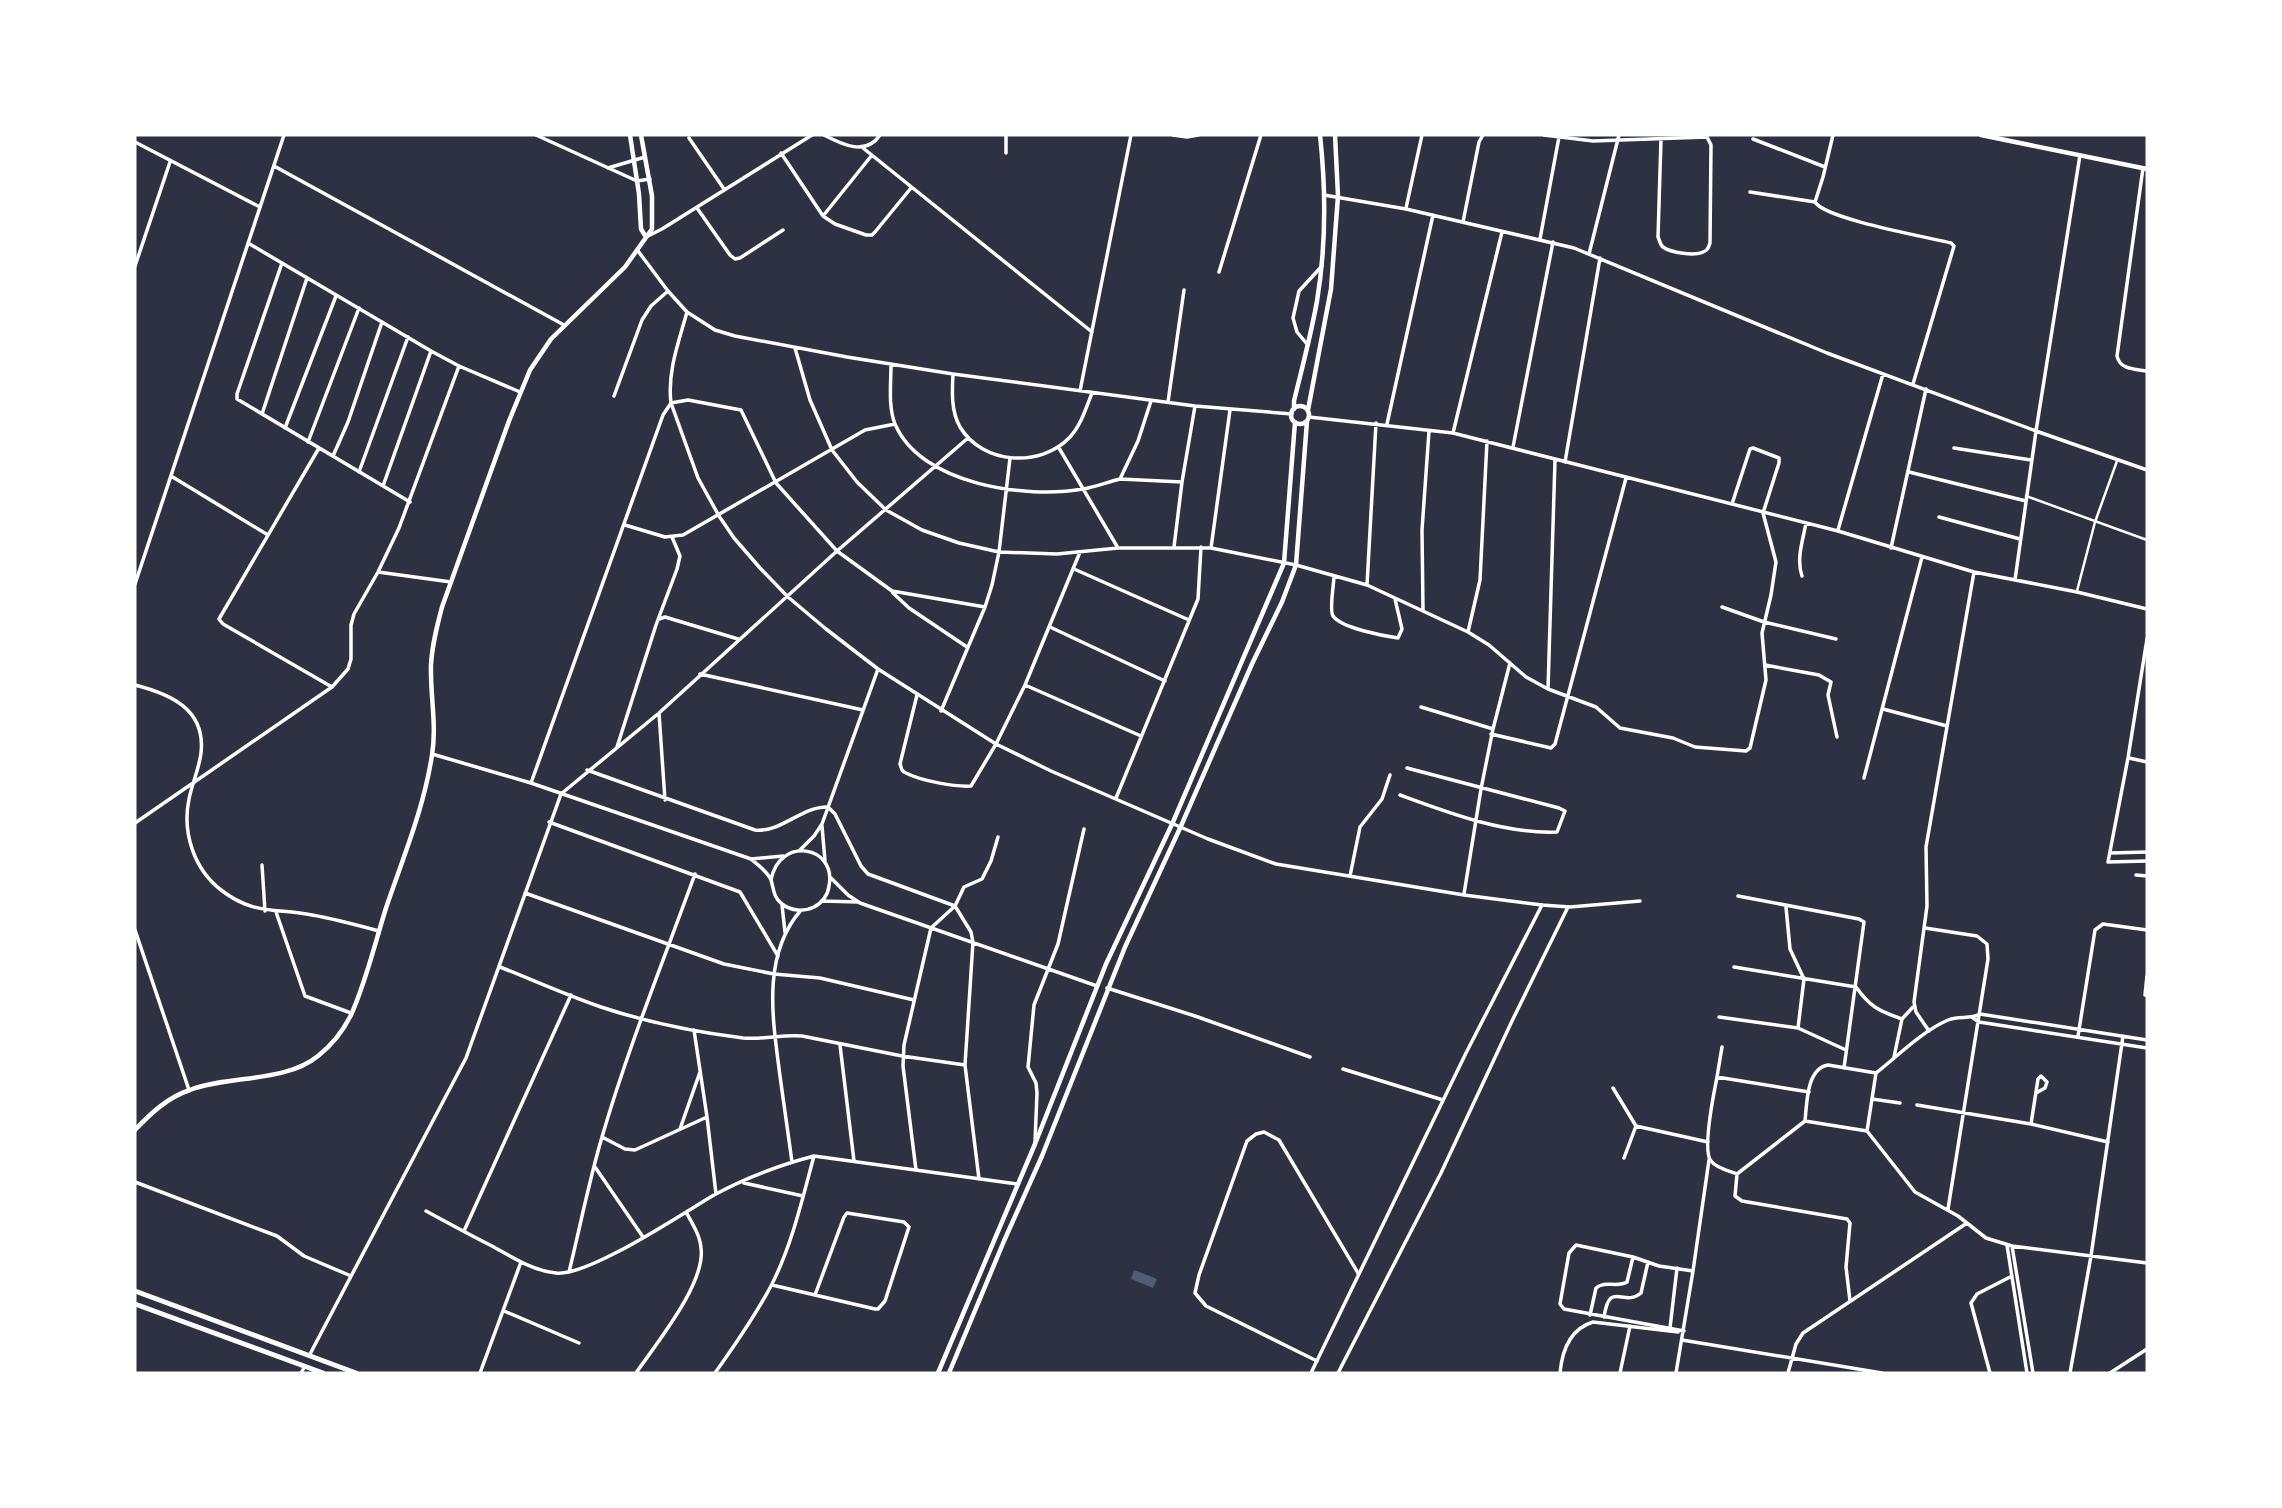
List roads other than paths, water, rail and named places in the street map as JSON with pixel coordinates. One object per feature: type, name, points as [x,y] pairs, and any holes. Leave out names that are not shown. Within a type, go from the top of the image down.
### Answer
[{"type":"main road","points":[[630,135],[641,229],[646,237]]},
{"type":"main road","points":[[135,1130],[151,1113],[189,1090],[289,1071],[316,1058],[332,1044],[351,1013],[419,808],[432,754],[434,725],[431,664],[435,634],[451,582],[520,392],[535,362],[564,325],[625,267],[652,229],[654,223],[650,178],[641,135]]},
{"type":"main road","points":[[938,1373],[1035,1144],[1097,986],[1172,822],[1284,563],[1295,422],[1294,401],[1317,302],[1322,266],[1324,195],[1320,135]]},
{"type":"main road","points":[[949,1373],[1042,1156],[1107,988],[1282,602],[1296,565],[1308,416],[1331,289],[1338,196],[1335,135]]},
{"type":"main road","points":[[1981,135],[2145,168]]},
{"type":"main road","points":[[1293,411],[1301,407],[1308,416]]},
{"type":"main road","points":[[1295,422],[1301,424],[1308,416]]},
{"type":"main road","points":[[135,1291],[356,1373]]},
{"type":"main road","points":[[135,1304],[324,1373]]},
{"type":"street","points":[[135,584],[284,135]]},
{"type":"street","points":[[536,135],[637,181],[650,178]]},
{"type":"street","points":[[646,237],[812,135]]},
{"type":"street","points":[[824,135],[863,148],[872,144],[880,135]]},
{"type":"street","points":[[1006,135],[1006,153]]},
{"type":"street","points":[[1080,391],[1131,135]]},
{"type":"street","points":[[1173,135],[1198,135]]},
{"type":"street","points":[[1219,272],[1261,135]]},
{"type":"street","points":[[1406,209],[1422,135]]},
{"type":"street","points":[[1463,222],[1479,142],[1483,135]]},
{"type":"street","points":[[1544,135],[1593,141],[1689,136],[1709,138],[1710,243],[1706,250],[1696,253],[1668,250],[1660,244],[1661,139]]},
{"type":"street","points":[[1815,202],[1833,135]]},
{"type":"street","points":[[1540,239],[1559,137]]},
{"type":"street","points":[[689,138],[724,189]]},
{"type":"street","points":[[1589,254],[1619,138]]},
{"type":"street","points":[[1753,139],[1825,167]]},
{"type":"street","points":[[135,142],[260,207]]},
{"type":"street","points":[[863,148],[1092,332]]},
{"type":"street","points":[[781,153],[823,216],[835,224],[866,235],[872,235],[911,187]]},
{"type":"street","points":[[823,216],[872,155]]},
{"type":"street","points":[[2015,580],[2031,460],[2080,155]]},
{"type":"street","points":[[606,168],[645,157]]},
{"type":"street","points":[[135,266],[170,161]]},
{"type":"street","points":[[274,166],[564,325]]},
{"type":"street","points":[[2145,168],[2118,356],[2119,363],[2123,366],[2147,371]]},
{"type":"street","points":[[1750,192],[1815,202],[1826,211],[1851,219],[1951,243],[1954,246],[1913,384]]},
{"type":"street","points":[[1324,195],[1433,215],[1553,242],[1589,254],[1883,374],[2116,461],[2147,470]]},
{"type":"street","points":[[697,207],[735,259],[783,230]]},
{"type":"street","points":[[1387,424],[1433,215]]},
{"type":"street","points":[[1453,433],[1502,232]]},
{"type":"street","points":[[1513,447],[1553,242]]},
{"type":"street","points":[[248,243],[431,351],[520,392]]},
{"type":"street","points":[[638,251],[687,312],[715,330],[795,348],[953,374],[1230,410],[1293,411]]},
{"type":"street","points":[[1564,462],[1600,258]]},
{"type":"street","points":[[282,263],[237,398],[410,502]]},
{"type":"street","points":[[1307,344],[1297,332],[1293,318],[1299,291],[1322,266]]},
{"type":"street","points":[[261,414],[307,278]]},
{"type":"street","points":[[614,396],[642,320],[651,306],[668,290]]},
{"type":"street","points":[[1168,402],[1184,290]]},
{"type":"street","points":[[285,428],[336,295]]},
{"type":"street","points":[[308,442],[359,308]]},
{"type":"street","points":[[687,312],[673,364],[671,402],[698,478],[719,516],[734,538],[788,597],[878,669],[941,711],[996,744],[1208,839],[1276,864],[1542,905],[1640,901]]},
{"type":"street","points":[[333,456],[382,322]]},
{"type":"street","points":[[359,472],[408,337]]},
{"type":"street","points":[[795,348],[810,400],[832,450],[857,482],[886,510],[922,530],[958,543],[999,552],[1057,554],[1118,548],[1211,548],[1296,565],[1367,585],[1468,632],[1489,645],[1526,677],[1548,689],[1596,707],[1620,728],[1672,738],[1695,747],[1746,751],[1750,748],[1764,692],[1764,622],[1772,595],[1776,562],[1763,513],[1779,458],[1753,448],[1748,451],[1732,504]]},
{"type":"street","points":[[383,486],[431,351]]},
{"type":"street","points":[[891,365],[891,404],[895,424],[914,449],[934,467],[1007,490],[1083,489],[1120,479],[1182,482]]},
{"type":"street","points":[[135,823],[332,687],[348,669],[354,614],[378,572],[410,502],[460,366]]},
{"type":"street","points":[[953,374],[953,410],[959,426],[968,438],[992,453],[1010,458],[1038,456],[1059,448],[1073,435],[1092,393]]},
{"type":"street","points":[[1838,531],[1883,374]]},
{"type":"street","points":[[1891,548],[1926,389]]},
{"type":"street","points":[[671,402],[688,400],[741,410],[776,483],[837,551],[892,591],[909,608],[967,647]]},
{"type":"street","points":[[1120,479],[1138,441],[1151,401]]},
{"type":"street","points":[[531,783],[663,415],[671,402]]},
{"type":"street","points":[[1174,547],[1195,406]]},
{"type":"street","points":[[1211,548],[1230,410]]},
{"type":"street","points":[[1308,416],[1453,433],[1838,531],[1974,572],[2147,609]]},
{"type":"street","points":[[1367,585],[1376,423]]},
{"type":"street","points":[[625,525],[672,537],[683,536],[865,430],[895,424]]},
{"type":"street","points":[[1423,611],[1422,530],[1429,431]]},
{"type":"street","points":[[309,1356],[466,1058],[561,794],[659,713],[837,551],[968,438]]},
{"type":"street","points":[[1468,632],[1480,580],[1487,442]]},
{"type":"street","points":[[319,448],[219,619],[223,624],[332,687]]},
{"type":"street","points":[[1059,448],[1118,548]]},
{"type":"street","points":[[1954,448],[2031,460]]},
{"type":"street","points":[[941,711],[985,607],[999,552],[1010,458]]},
{"type":"street","points":[[1548,689],[1555,460]]},
{"type":"street","points":[[2077,592],[2095,522],[2116,461]]},
{"type":"street","points":[[1909,472],[2026,498],[2147,540]]},
{"type":"street","points":[[171,476],[268,535]]},
{"type":"street","points":[[1491,734],[1553,748],[1569,698],[1582,639],[1626,478]]},
{"type":"street","points":[[1940,517],[2020,539]]},
{"type":"street","points":[[1802,576],[1799,568],[1806,523]]},
{"type":"street","points":[[616,749],[680,556],[672,537]]},
{"type":"street","points":[[1116,798],[1198,599],[1201,548]]},
{"type":"street","points":[[917,695],[900,764],[903,771],[947,784],[971,786],[996,744],[1025,685],[1080,552]]},
{"type":"street","points":[[1864,778],[1922,556]]},
{"type":"street","points":[[1074,569],[1189,620]]},
{"type":"street","points":[[378,572],[451,582]]},
{"type":"street","points":[[1894,1059],[1902,1019],[1914,1007],[1927,906],[1926,847],[1974,572]]},
{"type":"street","points":[[1334,576],[1331,612],[1335,618],[1382,636],[1398,638],[1402,629],[1394,597]]},
{"type":"street","points":[[892,591],[985,607]]},
{"type":"street","points":[[1722,607],[1764,622],[1836,639]]},
{"type":"street","points":[[659,619],[665,617],[739,639]]},
{"type":"street","points":[[1050,627],[1165,681]]},
{"type":"street","points":[[2147,639],[2108,862],[2147,861]]},
{"type":"street","points":[[1464,895],[1480,789],[1510,663]]},
{"type":"street","points":[[1765,665],[1819,674],[1831,682],[1828,695],[1837,737]]},
{"type":"street","points":[[432,754],[531,783],[751,859],[783,856],[800,850],[822,824],[878,669]]},
{"type":"street","points":[[700,674],[863,710]]},
{"type":"street","points":[[135,685],[154,689],[175,699],[189,710],[198,725],[201,753],[187,815],[188,835],[193,853],[205,873],[220,889],[265,911],[309,914],[379,931]]},
{"type":"street","points":[[1025,685],[1141,736]]},
{"type":"street","points":[[1421,707],[1493,729]]},
{"type":"street","points":[[1882,709],[1947,726]]},
{"type":"street","points":[[659,713],[665,800]]},
{"type":"street","points":[[2128,758],[2147,762]]},
{"type":"street","points":[[1400,795],[1476,821],[1518,829],[1556,833],[1565,813],[1559,808],[1407,768]]},
{"type":"street","points":[[587,770],[665,800],[762,831],[813,810],[828,807]]},
{"type":"street","points":[[1350,876],[1360,827],[1382,799],[1390,775]]},
{"type":"street","points":[[828,807],[835,814],[864,872],[955,906],[971,932],[973,942],[964,1065],[979,1179]]},
{"type":"street","points":[[549,822],[734,889],[743,895],[778,956]]},
{"type":"street","points":[[822,824],[825,862],[831,878],[848,895],[931,928],[1097,986]]},
{"type":"street","points":[[1035,1144],[1037,1083],[1028,1067],[1034,1005],[1064,923],[1084,829]]},
{"type":"street","points":[[916,1170],[902,1056],[931,928],[955,906],[964,887],[978,882],[987,872],[998,836]]},
{"type":"street","points":[[800,850],[818,855],[825,862]]},
{"type":"street","points":[[2110,853],[2147,852]]},
{"type":"street","points":[[771,880],[777,862],[783,856]]},
{"type":"street","points":[[751,859],[771,880],[776,897],[791,909],[812,908],[822,901],[829,891],[831,878]]},
{"type":"street","points":[[262,865],[265,911]]},
{"type":"street","points":[[569,1273],[602,1137],[641,1018],[695,874]]},
{"type":"street","points":[[2136,875],[2147,876]]},
{"type":"street","points":[[525,893],[724,964],[774,974],[820,978],[914,1000]]},
{"type":"street","points":[[1738,896],[1864,922],[1844,1068]]},
{"type":"street","points":[[822,901],[860,902]]},
{"type":"street","points":[[782,904],[785,934]]},
{"type":"street","points":[[1311,1373],[1443,1100],[1542,905]]},
{"type":"street","points":[[1338,1373],[1441,1173],[1568,906]]},
{"type":"street","points":[[1786,906],[1790,949],[1804,979],[1798,1028]]},
{"type":"street","points":[[792,1162],[772,1009],[778,956],[785,934],[801,910]]},
{"type":"street","points":[[276,912],[305,996],[351,1013]]},
{"type":"street","points":[[2078,1037],[2095,930],[2103,925],[2147,930]]},
{"type":"street","points":[[1925,928],[1966,933],[1987,944],[1988,959],[1979,1022],[1948,1210]]},
{"type":"street","points":[[135,930],[189,1090]]},
{"type":"street","points":[[500,967],[571,995],[641,1018],[694,1030],[754,1039],[803,1036],[840,1045],[964,1065]]},
{"type":"street","points":[[1734,967],[1856,987],[1868,1004],[1902,1019]]},
{"type":"street","points":[[2145,995],[2147,976]]},
{"type":"street","points":[[1107,988],[1310,1057]]},
{"type":"street","points":[[464,1231],[571,995]]},
{"type":"street","points":[[1914,1007],[1929,1031]]},
{"type":"street","points":[[1867,1131],[1876,1073],[1929,1031],[1952,1018],[1973,1018],[1980,1014],[2147,1040]]},
{"type":"street","points":[[1719,1017],[1798,1028],[1846,1050]]},
{"type":"street","points":[[1973,1018],[1979,1022],[2147,1048]]},
{"type":"street","points":[[694,1030],[716,1194]]},
{"type":"street","points":[[2070,1373],[2091,1256],[2123,1036]]},
{"type":"street","points":[[840,1045],[854,1160]]},
{"type":"street","points":[[1676,1373],[1709,1158],[1708,1142],[1721,1047]]},
{"type":"street","points":[[1850,1301],[1846,1267],[1850,1223],[1847,1219],[1742,1201],[1735,1196],[1737,1174],[1805,1122],[1809,1092],[1815,1073],[1820,1067],[1828,1065],[1876,1073]]},
{"type":"street","points":[[1343,1069],[1443,1100]]},
{"type":"street","points":[[680,1129],[701,1070]]},
{"type":"street","points":[[1717,1077],[1809,1092]]},
{"type":"street","points":[[2031,1124],[2038,1079],[2044,1077],[2047,1082],[2045,1088],[2036,1093]]},
{"type":"street","points":[[1613,1088],[1636,1126],[1708,1142]]},
{"type":"street","points":[[1872,1099],[1900,1103]]},
{"type":"street","points":[[1917,1105],[2031,1124],[2108,1142]]},
{"type":"street","points":[[602,1137],[625,1149],[635,1150],[707,1116]]},
{"type":"street","points":[[1805,1122],[1867,1131],[1915,1192],[1927,1201],[1948,1210],[1986,1238],[2009,1245],[2147,1263]]},
{"type":"street","points":[[1624,1158],[1636,1126]]},
{"type":"street","points":[[1317,1361],[1206,1306],[1195,1293],[1247,1141],[1255,1134],[1265,1132],[1279,1140],[1358,1273]]},
{"type":"street","points":[[426,1211],[521,1262],[548,1272],[569,1273],[643,1237],[741,1182],[814,1156],[1017,1184]]},
{"type":"street","points":[[715,1373],[772,1285],[786,1251],[814,1156]]},
{"type":"street","points":[[1709,1158],[1714,1164],[1737,1174]]},
{"type":"street","points":[[594,1166],[643,1237]]},
{"type":"street","points":[[135,1182],[277,1236],[304,1256],[351,1276]]},
{"type":"street","points":[[741,1182],[803,1196]]},
{"type":"street","points":[[636,1373],[682,1306],[696,1279],[701,1261],[701,1247],[686,1212]]},
{"type":"street","points":[[772,1285],[816,1296],[875,1309],[881,1307],[909,1227],[904,1222],[847,1213],[816,1296]]},
{"type":"street","points":[[1788,1373],[1790,1358],[1803,1334],[1967,1223]]},
{"type":"street","points":[[1684,1332],[1590,1315],[1560,1306],[1571,1249],[1576,1245],[1693,1271]]},
{"type":"street","points":[[2009,1245],[2027,1373]]},
{"type":"street","points":[[2009,1245],[2033,1373]]},
{"type":"street","points":[[1590,1315],[1595,1288],[1602,1284],[1627,1282],[1633,1257]]},
{"type":"street","points":[[480,1373],[521,1262]]},
{"type":"street","points":[[1604,1317],[1610,1298],[1634,1297],[1641,1293],[1648,1262]]},
{"type":"street","points":[[1670,1328],[1677,1268]]},
{"type":"street","points":[[1990,1373],[1971,1303],[1977,1294],[2012,1276]]},
{"type":"street","points":[[503,1311],[579,1343]]},
{"type":"street","points":[[1560,1373],[1566,1347],[1576,1330],[1593,1322],[1684,1332]]},
{"type":"street","points":[[1620,1373],[1630,1326]]},
{"type":"street","points":[[1682,1340],[1882,1373]]},
{"type":"street","points":[[2110,1373],[2147,1349]]},
{"type":"street","points":[[301,1373],[305,1366]]},
{"type":"water","points":[[1134,1270],[1157,1279],[1153,1288],[1131,1279]]}]
